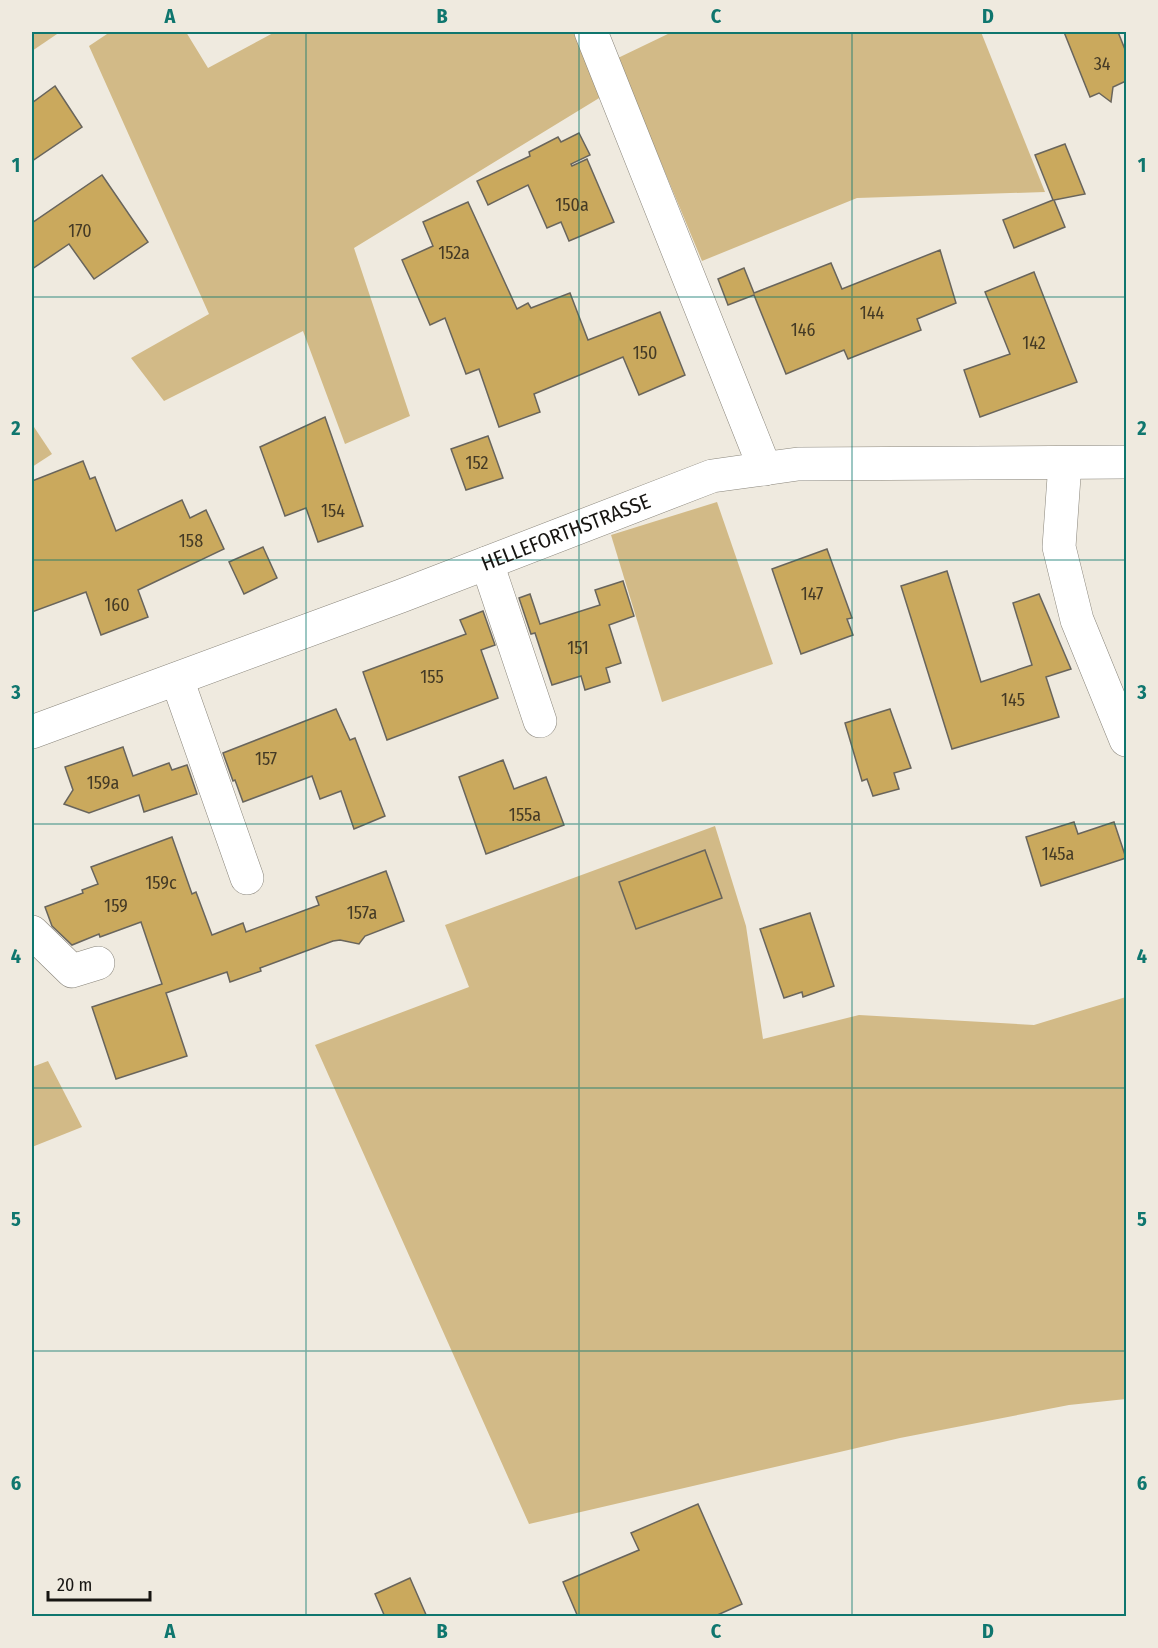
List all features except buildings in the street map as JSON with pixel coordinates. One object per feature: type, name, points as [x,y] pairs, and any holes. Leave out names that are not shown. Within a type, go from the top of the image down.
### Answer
[{"type":"street","points":[[591,32],[765,469]]},
{"type":"street","name":"HELLEFORTHSTRASSE","points":[[32,732],[712,477],[798,464],[1126,462]]},
{"type":"street","points":[[1065,464],[1059,547],[1077,620],[1126,740]]},
{"type":"street","points":[[487,563],[540,721]]},
{"type":"street","points":[[177,679],[247,878]]},
{"type":"street","points":[[32,932],[72,971],[98,963]]},
{"type":"shaded area","points":[[32,32],[60,32],[32,51]]},
{"type":"shaded area","points":[[110,32],[186,32],[208,68],[275,32],[578,32],[595,69],[672,32],[981,32],[1045,192],[857,198],[702,261],[627,81],[354,248],[410,416],[345,444],[303,331],[164,401],[131,358],[209,314],[89,46]]},
{"type":"shaded area","points":[[32,424],[52,454],[32,467]]},
{"type":"shaded area","points":[[717,502],[773,664],[662,702],[611,535]]},
{"type":"shaded area","points":[[715,826],[746,926],[763,1039],[859,1015],[1034,1025],[1126,997],[1126,1399],[1069,1405],[900,1438],[529,1524],[315,1045],[469,987],[445,925]]},
{"type":"shaded area","points":[[48,1061],[82,1127],[32,1147],[32,1067]]}]
